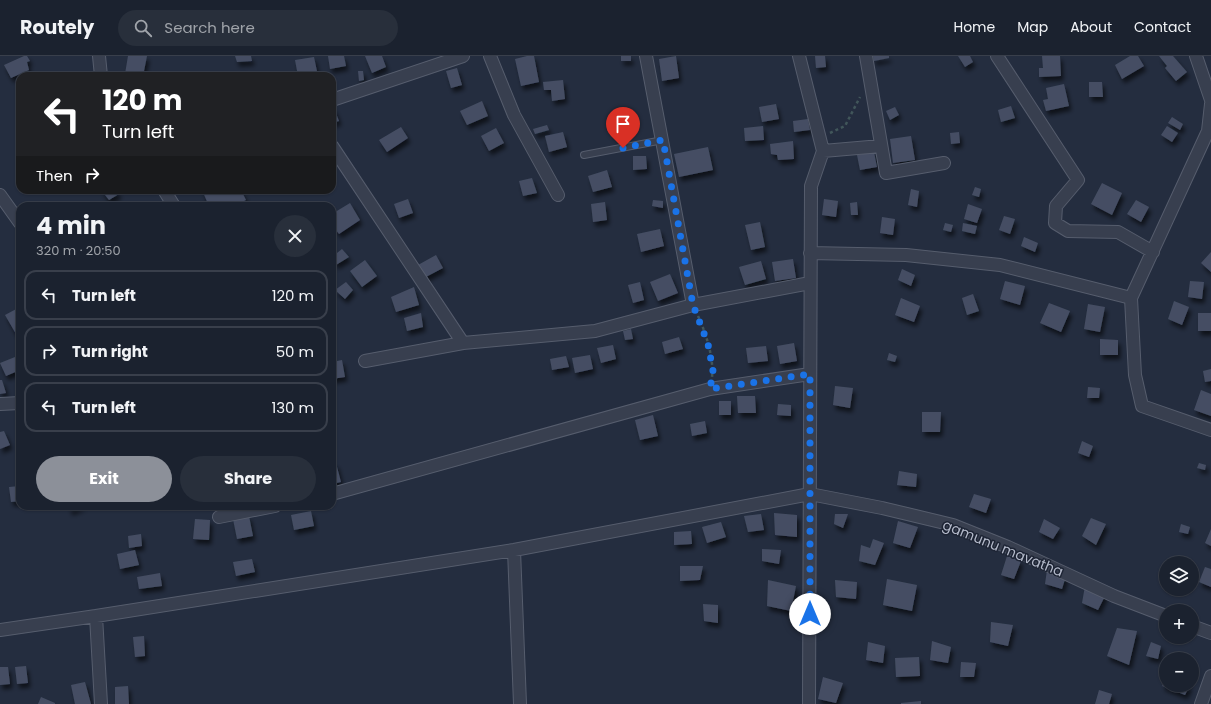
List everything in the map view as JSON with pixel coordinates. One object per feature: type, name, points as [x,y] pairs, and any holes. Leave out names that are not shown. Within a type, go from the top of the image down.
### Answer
[{"type":"street","points":[[98,56],[100,72]]},
{"type":"street","points":[[336,99],[463,56]]},
{"type":"street","points":[[490,56],[514,115],[558,195]]},
{"type":"street","points":[[646,56],[693,305]]},
{"type":"street","points":[[800,56],[822,148],[811,186],[809,704]]},
{"type":"street","points":[[866,56],[886,173],[944,163]]},
{"type":"street","points":[[997,56],[1078,180],[1056,206],[1055,223],[1068,231],[1118,232],[1153,252]]},
{"type":"street","points":[[1196,56],[1211,100]]},
{"type":"street","points":[[1211,104],[1208,131],[1131,298],[1135,375],[1142,406],[1211,430]]},
{"type":"street","points":[[822,148],[881,146]]},
{"type":"street","points":[[336,152],[463,343]]},
{"type":"street","points":[[0,195],[16,217]]},
{"type":"street","points":[[810,253],[906,255],[1000,265],[1131,298]]},
{"type":"street","points":[[365,361],[463,343],[595,331],[693,305],[810,283]]},
{"type":"street","points":[[336,493],[710,389],[810,374]]},
{"type":"street","points":[[0,404],[16,403]]},
{"type":"street","points":[[0,630],[514,550],[810,494]]},
{"type":"street","name":"gamunu mavatha","points":[[810,494],[882,508],[953,525],[1008,547],[1114,596],[1159,613]]},
{"type":"street","points":[[218,516],[253,510]]},
{"type":"street","points":[[514,550],[520,704]]},
{"type":"street","points":[[96,616],[101,704]]},
{"type":"street","points":[[1199,629],[1211,633]]},
{"type":"street","points":[[1201,704],[1208,693],[1211,676]]},
{"type":"lane","points":[[584,155],[663,140]]},
{"type":"path","points":[[822,148],[828,135],[845,126],[860,97],[872,95]]},
{"type":"path","points":[[693,305],[708,344],[713,371],[710,389]]},
{"type":"building","points":[[24,56],[27,56],[30,61],[27,62],[29,70],[24,72],[16,72],[16,76],[11,78],[4,65]]},
{"type":"building","points":[[128,56],[147,56],[144,72],[125,72]]},
{"type":"building","points":[[235,56],[251,56],[252,61],[237,62]]},
{"type":"building","points":[[328,56],[344,56],[346,66],[330,69]]},
{"type":"building","points":[[365,56],[382,56],[386,67],[372,73]]},
{"type":"building","points":[[534,56],[539,82],[521,86],[515,59]]},
{"type":"building","points":[[621,56],[631,56],[631,61],[621,61]]},
{"type":"building","points":[[676,56],[679,78],[662,81],[659,59]]},
{"type":"building","points":[[815,56],[825,56],[826,67],[816,68]]},
{"type":"building","points":[[873,56],[889,56],[889,58],[874,61]]},
{"type":"building","points":[[958,56],[970,56],[973,62],[965,67]]},
{"type":"building","points":[[1042,56],[1060,56],[1061,76],[1039,77],[1039,68],[1043,68]]},
{"type":"building","points":[[1130,56],[1138,56],[1144,66],[1122,79],[1115,65]]},
{"type":"building","points":[[1159,56],[1173,56],[1187,72],[1176,81],[1165,68],[1167,66]]},
{"type":"building","points":[[314,57],[317,72],[297,72],[295,60]]},
{"type":"building","points":[[457,68],[462,85],[451,88],[446,71]]},
{"type":"building","points":[[358,71],[363,71],[364,80],[359,81]]},
{"type":"building","points":[[563,80],[565,99],[552,101],[551,90],[544,90],[543,82]]},
{"type":"building","points":[[1089,82],[1102,82],[1103,97],[1089,97]]},
{"type":"building","points":[[1064,84],[1069,106],[1046,111],[1043,100],[1048,99],[1046,88]]},
{"type":"building","points":[[482,101],[488,116],[467,125],[460,111]]},
{"type":"building","points":[[776,104],[779,119],[762,122],[759,107]]},
{"type":"building","points":[[1011,106],[1015,118],[1001,122],[998,110]]},
{"type":"building","points":[[895,107],[899,115],[890,120],[886,111]]},
{"type":"building","points":[[336,113],[339,121],[336,122]]},
{"type":"building","points":[[1172,117],[1183,124],[1180,130],[1168,123]]},
{"type":"building","points":[[808,119],[810,130],[794,132],[793,121]]},
{"type":"building","points":[[547,125],[549,130],[535,134],[533,129]]},
{"type":"building","points":[[763,126],[764,140],[745,141],[744,128]]},
{"type":"building","points":[[1167,126],[1178,133],[1172,142],[1161,135]]},
{"type":"building","points":[[401,127],[408,138],[387,152],[379,140]]},
{"type":"building","points":[[496,128],[504,143],[489,151],[481,136]]},
{"type":"building","points":[[563,132],[567,147],[549,152],[545,136]]},
{"type":"building","points":[[959,132],[960,143],[951,144],[950,133]]},
{"type":"building","points":[[911,136],[915,160],[893,163],[890,139]]},
{"type":"building","points":[[793,141],[794,159],[778,160],[777,155],[771,154],[770,144]]},
{"type":"building","points":[[708,147],[713,170],[679,177],[674,154]]},
{"type":"building","points":[[874,152],[877,167],[860,170],[857,155]]},
{"type":"building","points":[[633,156],[646,156],[647,169],[633,170]]},
{"type":"building","points":[[607,170],[612,187],[593,192],[588,176]]},
{"type":"building","points":[[532,178],[537,193],[523,196],[519,181]]},
{"type":"building","points":[[1102,183],[1122,193],[1112,215],[1091,204]]},
{"type":"building","points":[[975,187],[981,189],[979,197],[972,195]]},
{"type":"building","points":[[911,189],[919,191],[917,207],[908,205]]},
{"type":"building","points":[[104,194],[119,194],[109,200]]},
{"type":"building","points":[[204,194],[243,194],[246,200],[242,202],[207,202]]},
{"type":"building","points":[[408,199],[413,213],[399,218],[394,204]]},
{"type":"building","points":[[824,199],[838,201],[836,217],[822,215]]},
{"type":"building","points":[[653,200],[663,201],[663,208],[652,206]]},
{"type":"building","points":[[1136,200],[1149,207],[1141,222],[1127,214]]},
{"type":"building","points":[[605,202],[607,220],[593,222],[591,204]]},
{"type":"building","points":[[857,202],[858,215],[851,215],[850,203]]},
{"type":"building","points":[[350,203],[360,220],[339,234],[336,230],[336,212]]},
{"type":"building","points":[[968,204],[982,209],[977,223],[964,219]]},
{"type":"building","points":[[1004,216],[1015,219],[1010,234],[999,230]]},
{"type":"building","points":[[882,217],[895,219],[893,235],[880,233]]},
{"type":"building","points":[[760,222],[765,247],[751,250],[745,225]]},
{"type":"building","points":[[945,223],[953,225],[951,232],[943,230]]},
{"type":"building","points":[[963,223],[977,226],[975,234],[962,231]]},
{"type":"building","points":[[660,229],[664,246],[641,252],[637,234]]},
{"type":"building","points":[[1024,237],[1038,243],[1035,252],[1021,246]]},
{"type":"building","points":[[342,249],[349,257],[336,265],[336,254]]},
{"type":"building","points":[[1211,252],[1211,272],[1201,263]]},
{"type":"building","points":[[436,255],[443,268],[424,278],[418,265]]},
{"type":"building","points":[[793,259],[796,278],[775,281],[772,262]]},
{"type":"building","points":[[365,260],[377,276],[362,287],[350,271]]},
{"type":"building","points":[[761,261],[766,279],[745,285],[739,267]]},
{"type":"building","points":[[902,269],[915,275],[911,286],[898,280]]},
{"type":"building","points":[[670,274],[678,293],[658,301],[650,282]]},
{"type":"building","points":[[1005,281],[1025,286],[1020,305],[1000,299]]},
{"type":"building","points":[[1190,281],[1204,282],[1202,299],[1188,297]]},
{"type":"building","points":[[346,282],[353,290],[345,299],[336,289]]},
{"type":"building","points":[[640,282],[644,300],[633,303],[628,285]]},
{"type":"building","points":[[414,287],[419,305],[396,312],[391,297]]},
{"type":"building","points":[[973,294],[979,311],[967,315],[962,298]]},
{"type":"building","points":[[901,298],[920,306],[914,322],[895,315]]},
{"type":"building","points":[[1174,301],[1189,307],[1182,325],[1168,319]]},
{"type":"building","points":[[1049,303],[1070,311],[1061,332],[1040,323]]},
{"type":"building","points":[[1088,304],[1105,307],[1100,332],[1084,329]]},
{"type":"building","points":[[16,309],[16,334],[5,315]]},
{"type":"building","points":[[421,313],[423,327],[407,331],[404,318]]},
{"type":"building","points":[[1198,313],[1211,313],[1211,331],[1198,331]]},
{"type":"building","points":[[631,329],[633,339],[625,340],[623,331]]},
{"type":"building","points":[[679,337],[683,349],[665,354],[662,342]]},
{"type":"building","points":[[1100,339],[1118,340],[1118,355],[1100,355]]},
{"type":"building","points":[[794,343],[797,361],[780,364],[777,346]]},
{"type":"building","points":[[613,345],[616,359],[601,363],[597,348]]},
{"type":"building","points":[[766,346],[768,361],[748,363],[746,348]]},
{"type":"building","points":[[889,353],[897,356],[895,362],[887,360]]},
{"type":"building","points":[[590,355],[593,369],[575,373],[572,358]]},
{"type":"building","points":[[566,356],[569,367],[552,370],[550,359]]},
{"type":"building","points":[[15,357],[16,372],[6,376],[0,363]]},
{"type":"building","points":[[342,360],[345,377],[336,378],[336,361]]},
{"type":"building","points":[[1211,369],[1211,381],[1205,382],[1203,371]]},
{"type":"building","points":[[0,380],[2,380],[6,393],[0,394]]},
{"type":"building","points":[[835,386],[853,388],[850,408],[833,405]]},
{"type":"building","points":[[1088,387],[1100,388],[1099,398],[1087,398]]},
{"type":"building","points":[[1201,390],[1211,394],[1211,416],[1194,410]]},
{"type":"building","points":[[737,396],[755,396],[756,413],[738,413]]},
{"type":"building","points":[[719,401],[731,401],[731,415],[719,415]]},
{"type":"building","points":[[778,404],[791,405],[791,416],[777,415]]},
{"type":"building","points":[[922,412],[941,412],[940,432],[922,432]]},
{"type":"building","points":[[653,415],[658,436],[640,440],[635,420]]},
{"type":"building","points":[[705,421],[707,433],[692,436],[690,424]]},
{"type":"building","points":[[4,431],[10,445],[0,449],[0,432]]},
{"type":"building","points":[[1082,441],[1093,446],[1089,457],[1078,453]]},
{"type":"building","points":[[336,463],[341,482],[336,483]]},
{"type":"building","points":[[1199,463],[1206,465],[1205,470],[1197,468]]},
{"type":"building","points":[[899,471],[917,474],[916,487],[897,485]]},
{"type":"building","points":[[16,486],[16,501],[11,502],[9,487]]},
{"type":"building","points":[[974,494],[991,499],[986,513],[969,507]]},
{"type":"building","points":[[311,511],[314,526],[294,530],[291,515]]},
{"type":"building","points":[[774,513],[797,515],[797,537],[775,535]]},
{"type":"building","points":[[761,514],[764,530],[748,532],[744,516]]},
{"type":"building","points":[[835,514],[848,514],[843,528],[834,524]]},
{"type":"building","points":[[249,516],[253,536],[237,539],[233,519]]},
{"type":"building","points":[[1091,518],[1106,524],[1096,545],[1082,536]]},
{"type":"building","points":[[195,519],[210,520],[209,540],[193,539]]},
{"type":"building","points":[[1044,519],[1060,528],[1053,539],[1039,532]]},
{"type":"building","points":[[898,521],[918,527],[910,548],[893,543]]},
{"type":"building","points":[[721,522],[726,537],[707,543],[702,527]]},
{"type":"building","points":[[1181,524],[1190,527],[1188,534],[1179,532]]},
{"type":"building","points":[[1211,529],[1211,546],[1205,543]]},
{"type":"building","points":[[691,531],[692,544],[674,545],[674,532]]},
{"type":"building","points":[[141,534],[142,546],[129,548],[128,536]]},
{"type":"building","points":[[873,539],[884,543],[875,565],[859,561],[861,545],[870,548]]},
{"type":"building","points":[[762,549],[781,550],[779,564],[762,561]]},
{"type":"building","points":[[135,550],[139,565],[120,569],[117,554]]},
{"type":"building","points":[[1007,556],[1021,561],[1014,579],[1001,575]]},
{"type":"building","points":[[252,559],[255,572],[236,576],[233,562]]},
{"type":"building","points":[[680,566],[703,566],[700,580],[680,581]]},
{"type":"building","points":[[1205,567],[1211,569],[1211,587],[1199,582]]},
{"type":"building","points":[[1047,570],[1066,576],[1062,589],[1045,584]]},
{"type":"building","points":[[160,573],[162,586],[139,589],[137,577]]},
{"type":"building","points":[[887,579],[917,585],[912,611],[883,605]]},
{"type":"building","points":[[768,580],[796,586],[791,611],[767,606]]},
{"type":"building","points":[[835,580],[857,582],[856,599],[836,597]]},
{"type":"building","points":[[1085,586],[1106,594],[1098,610],[1082,603]]},
{"type":"building","points":[[703,604],[718,605],[718,623],[704,621]]},
{"type":"building","points":[[991,622],[1013,625],[1008,646],[990,642]]},
{"type":"building","points":[[1117,628],[1137,631],[1129,665],[1107,656]]},
{"type":"building","points":[[144,636],[145,656],[135,657],[133,637]]},
{"type":"building","points":[[932,641],[951,647],[948,663],[930,660]]},
{"type":"building","points":[[868,642],[885,646],[883,663],[866,660]]},
{"type":"building","points":[[1151,642],[1161,646],[1158,659],[1146,656]]},
{"type":"building","points":[[919,657],[920,676],[896,677],[895,658]]},
{"type":"building","points":[[961,662],[976,663],[974,677],[960,677]]},
{"type":"building","points":[[26,666],[28,683],[17,684],[15,667]]},
{"type":"building","points":[[0,667],[8,667],[10,684],[0,685]]},
{"type":"building","points":[[823,677],[843,683],[836,703],[818,699]]},
{"type":"building","points":[[85,682],[91,704],[75,704],[71,685]]},
{"type":"building","points":[[128,686],[129,704],[115,704],[115,687]]},
{"type":"building","points":[[1099,690],[1112,694],[1109,704],[1095,704]]},
{"type":"building","points":[[1177,692],[1186,692],[1185,695]]},
{"type":"building","points":[[41,697],[55,703],[55,704],[38,704]]},
{"type":"building","points":[[921,701],[921,704],[901,704],[901,703]]},
{"type":"route","points":[[623,148],[663,140],[693,305],[708,344],[713,371],[710,389],[810,374],[810,614]]}]
